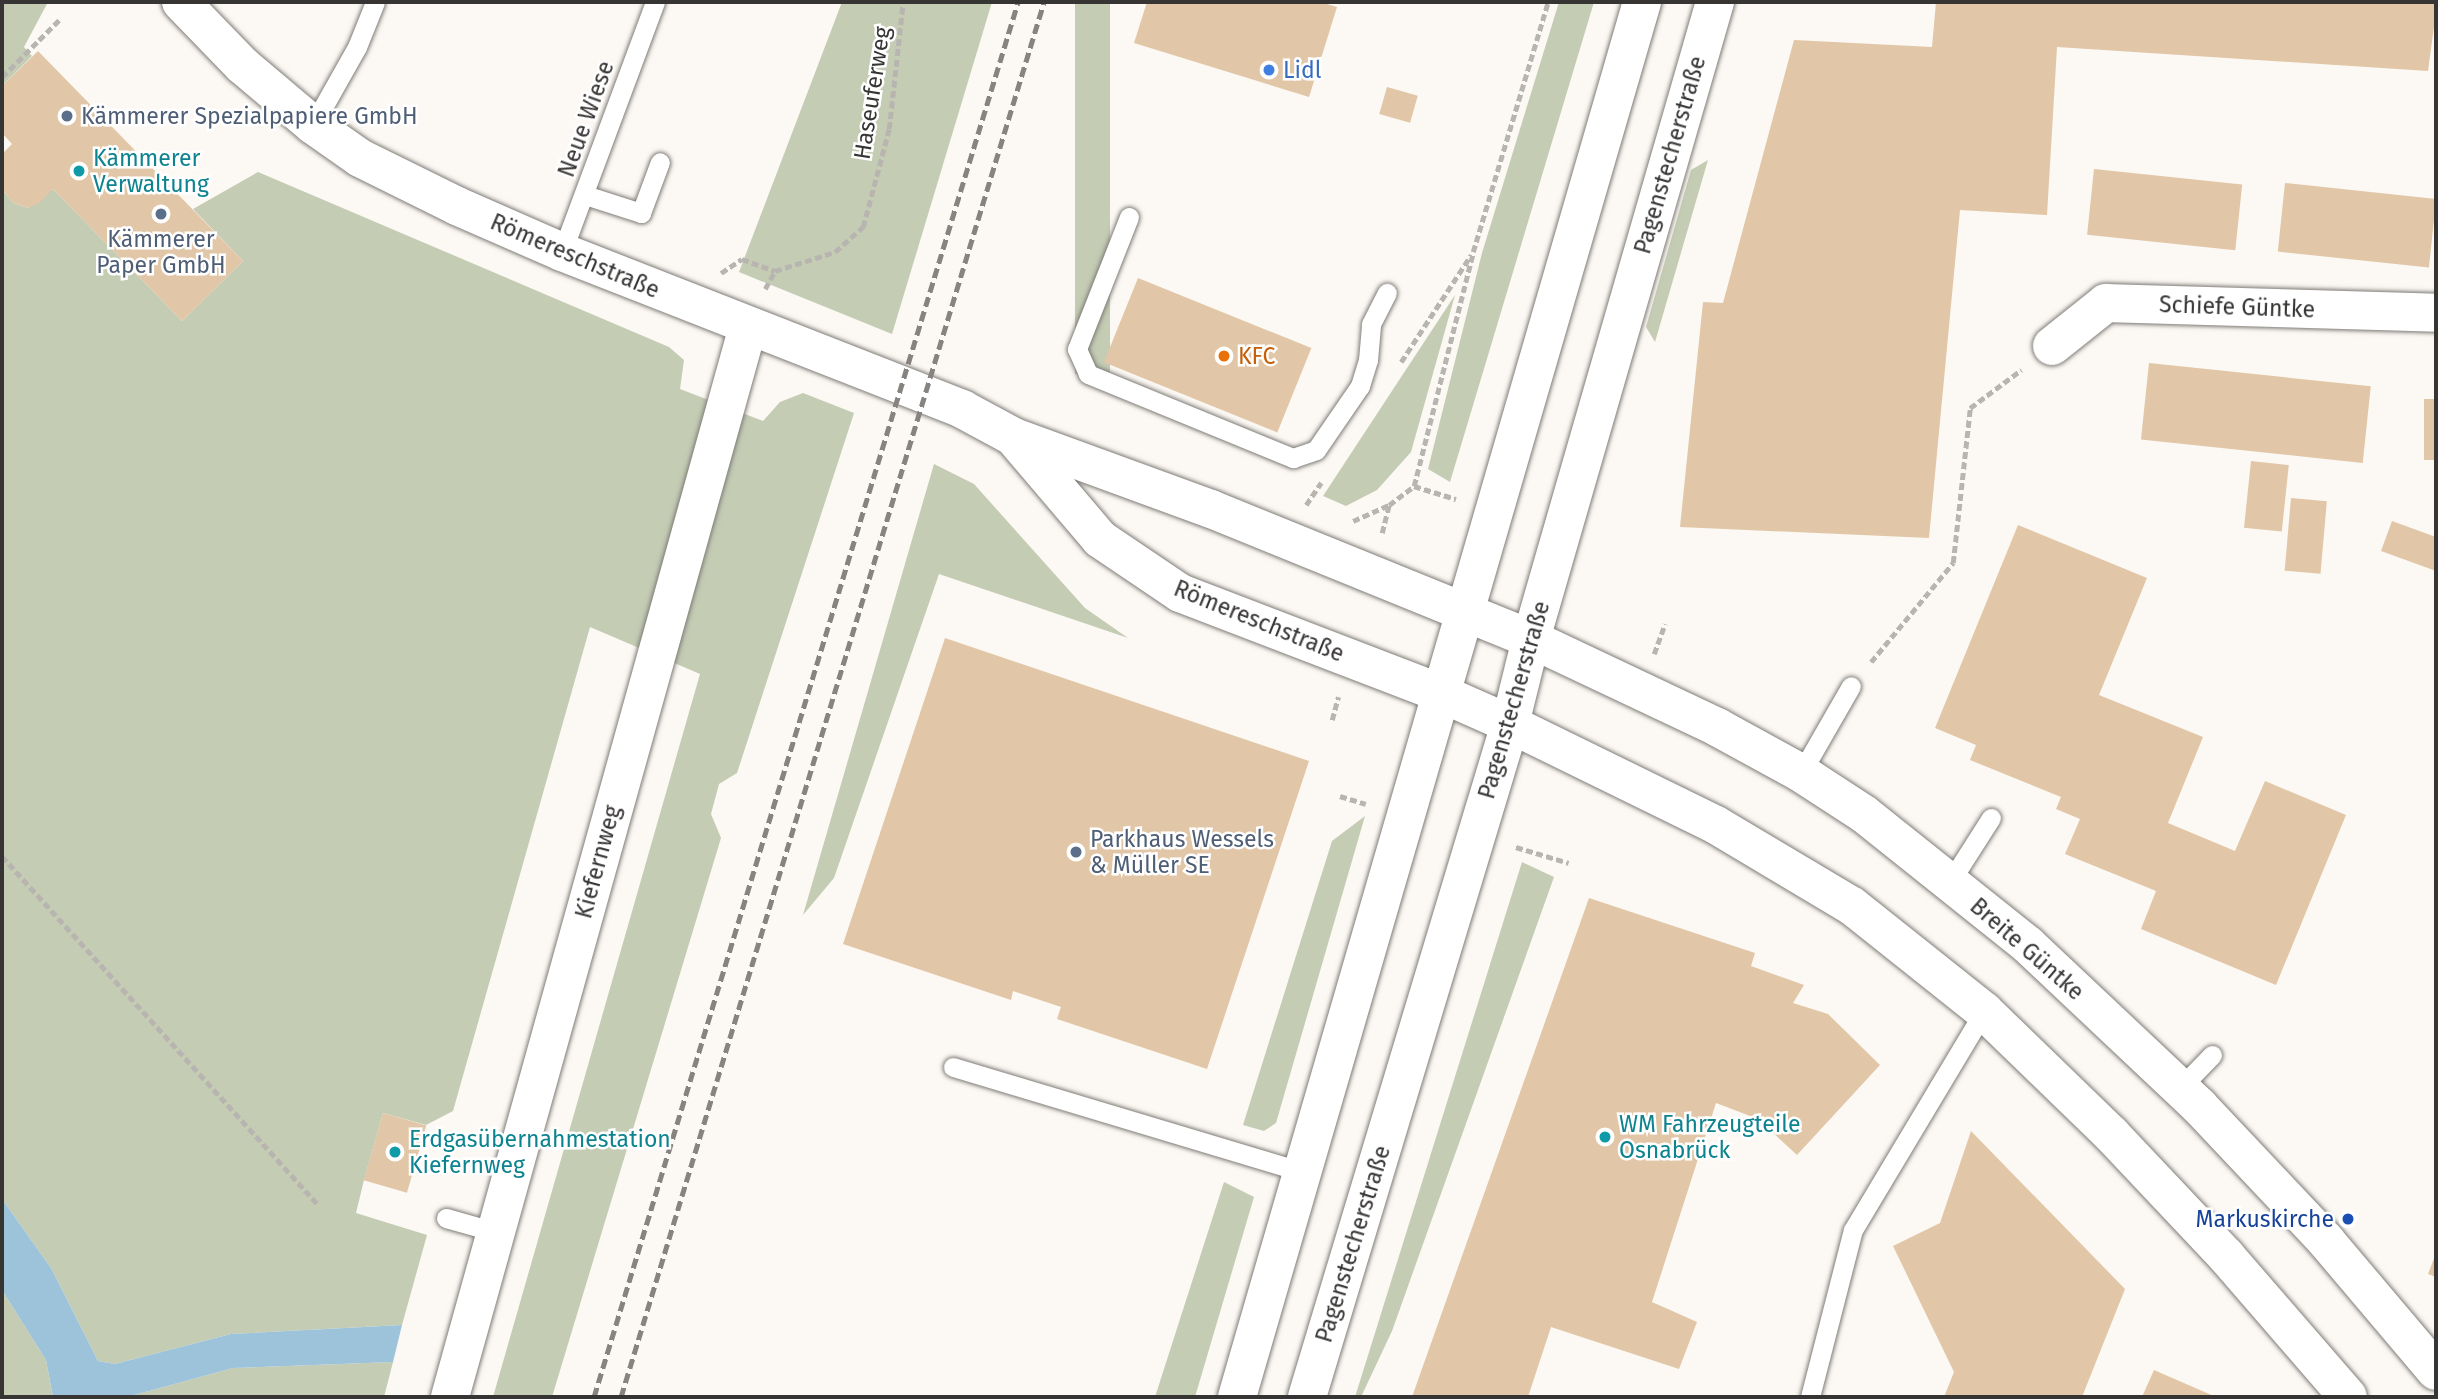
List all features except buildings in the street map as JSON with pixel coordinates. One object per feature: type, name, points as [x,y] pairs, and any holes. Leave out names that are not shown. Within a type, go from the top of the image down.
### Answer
[{"type":"main road","name":"Römereschstraße","points":[[181,2],[242,65],[313,125],[360,158],[562,252],[754,312],[962,409],[1014,437],[1211,509],[1531,639]]},
{"type":"main road","points":[[1237,1397],[1642,2]]},
{"type":"main road","name":"Pagenstecherstraße","points":[[1307,1397],[1510,724],[1531,639],[1715,2]]},
{"type":"main road","name":"Schiefe Güntke","points":[[2052,346],[2106,303],[2436,313]]},
{"type":"main road","name":"Kiefernweg","points":[[450,1397],[754,312]]},
{"type":"main road","name":"Römereschstraße","points":[[1014,437],[1100,539],[1180,593],[1440,693],[1510,724]]},
{"type":"main road","name":"Breite Güntke","points":[[1531,639],[1717,727],[1801,773],[1864,814],[2028,945],[2180,1088],[2326,1241],[2436,1371]]},
{"type":"main road","points":[[1510,724],[1716,825],[1852,906],[1984,1011],[2138,1162],[2226,1256],[2348,1397]]},
{"type":"lane","points":[[313,125],[357,47],[374,2]]},
{"type":"lane","name":"Neue Wiese","points":[[562,252],[655,2]]},
{"type":"lane","points":[[584,195],[641,213],[660,162]]},
{"type":"lane","points":[[1129,217],[1077,349],[1088,374],[1293,458],[1316,450],[1360,386],[1368,360],[1371,324],[1387,292]]},
{"type":"lane","points":[[1801,773],[1851,686]]},
{"type":"lane","points":[[1950,882],[1991,818]]},
{"type":"lane","points":[[1810,1397],[1853,1230],[1984,1011]]},
{"type":"lane","points":[[2180,1088],[2211,1055]]},
{"type":"lane","points":[[953,1067],[1303,1172]]},
{"type":"lane","points":[[446,1219],[495,1232]]},
{"type":"path","name":"Haseuferweg","points":[[754,312],[775,271],[835,253],[863,227],[889,130],[903,2]]},
{"type":"path","points":[[1348,523],[1389,505],[1414,486],[1474,251],[1548,2]]},
{"type":"path","points":[[2,77],[61,18]]},
{"type":"path","points":[[1851,686],[1953,563],[1970,408],[2052,346]]},
{"type":"path","points":[[2,856],[318,1204]]},
{"type":"green space","points":[[2,2],[48,2],[24,47],[32,56],[2,86]]},
{"type":"green space","points":[[842,2],[992,2],[892,334],[739,272]]},
{"type":"green space","points":[[1075,2],[1110,2],[1110,374],[1075,374]]},
{"type":"green space","points":[[1559,2],[1594,2],[1450,482],[1428,469],[1482,253]]},
{"type":"green space","points":[[1708,160],[1655,342],[1646,327],[1691,170]]},
{"type":"green space","points":[[258,172],[669,347],[684,360],[680,389],[763,421],[780,402],[803,393],[854,413],[737,773],[719,784],[711,814],[721,838],[552,1397],[493,1397],[700,674],[590,627],[453,1111],[426,1125],[383,1113],[364,1180],[356,1213],[427,1235],[402,1325],[231,1334],[115,1364],[98,1361],[51,1268],[2,1199],[2,190],[14,203],[28,208],[53,189],[182,321],[243,261],[193,209]]},
{"type":"green space","points":[[1455,295],[1411,452],[1377,490],[1346,506],[1323,496]]},
{"type":"green space","points":[[934,464],[974,484],[1085,608],[1128,638],[939,574],[834,878],[803,915]]},
{"type":"green space","points":[[1365,816],[1276,1123],[1264,1131],[1243,1125],[1332,841]]},
{"type":"green space","points":[[1522,862],[1554,877],[1392,1331],[1361,1397],[1355,1397]]},
{"type":"green space","points":[[1224,1182],[1254,1197],[1195,1397],[1155,1397]]},
{"type":"green space","points":[[2,1290],[46,1360],[53,1397],[2,1397]]},
{"type":"green space","points":[[393,1362],[384,1397],[127,1397],[233,1368]]},
{"type":"water","points":[[2,1199],[51,1268],[98,1361],[115,1364],[231,1334],[402,1325],[393,1362],[233,1368],[127,1397],[53,1397],[46,1360],[2,1290]]},
{"type":"railway","points":[[594,1397],[1018,2]]},
{"type":"railway","points":[[621,1397],[1044,2]]},
{"type":"place","name":"Lidl","points":[[1269,70]]},
{"type":"place","name":"Kämmerer Spezialpapiere GmbH","points":[[67,116]]},
{"type":"place","name":"Kämmerer Verwaltung","points":[[79,171]]},
{"type":"place","name":"Kämmerer Paper GmbH","points":[[161,214]]},
{"type":"place","name":"KFC","points":[[1224,356]]},
{"type":"place","name":"Parkhaus Wessels & Müller SE","points":[[1076,852]]},
{"type":"place","name":"WM Fahrzeugteile Osnabrück","points":[[1605,1137]]},
{"type":"place","name":"Erdgasübernahmestation Kiefernweg","points":[[395,1152]]},
{"type":"place","name":"Markuskirche","points":[[2348,1219]]}]
